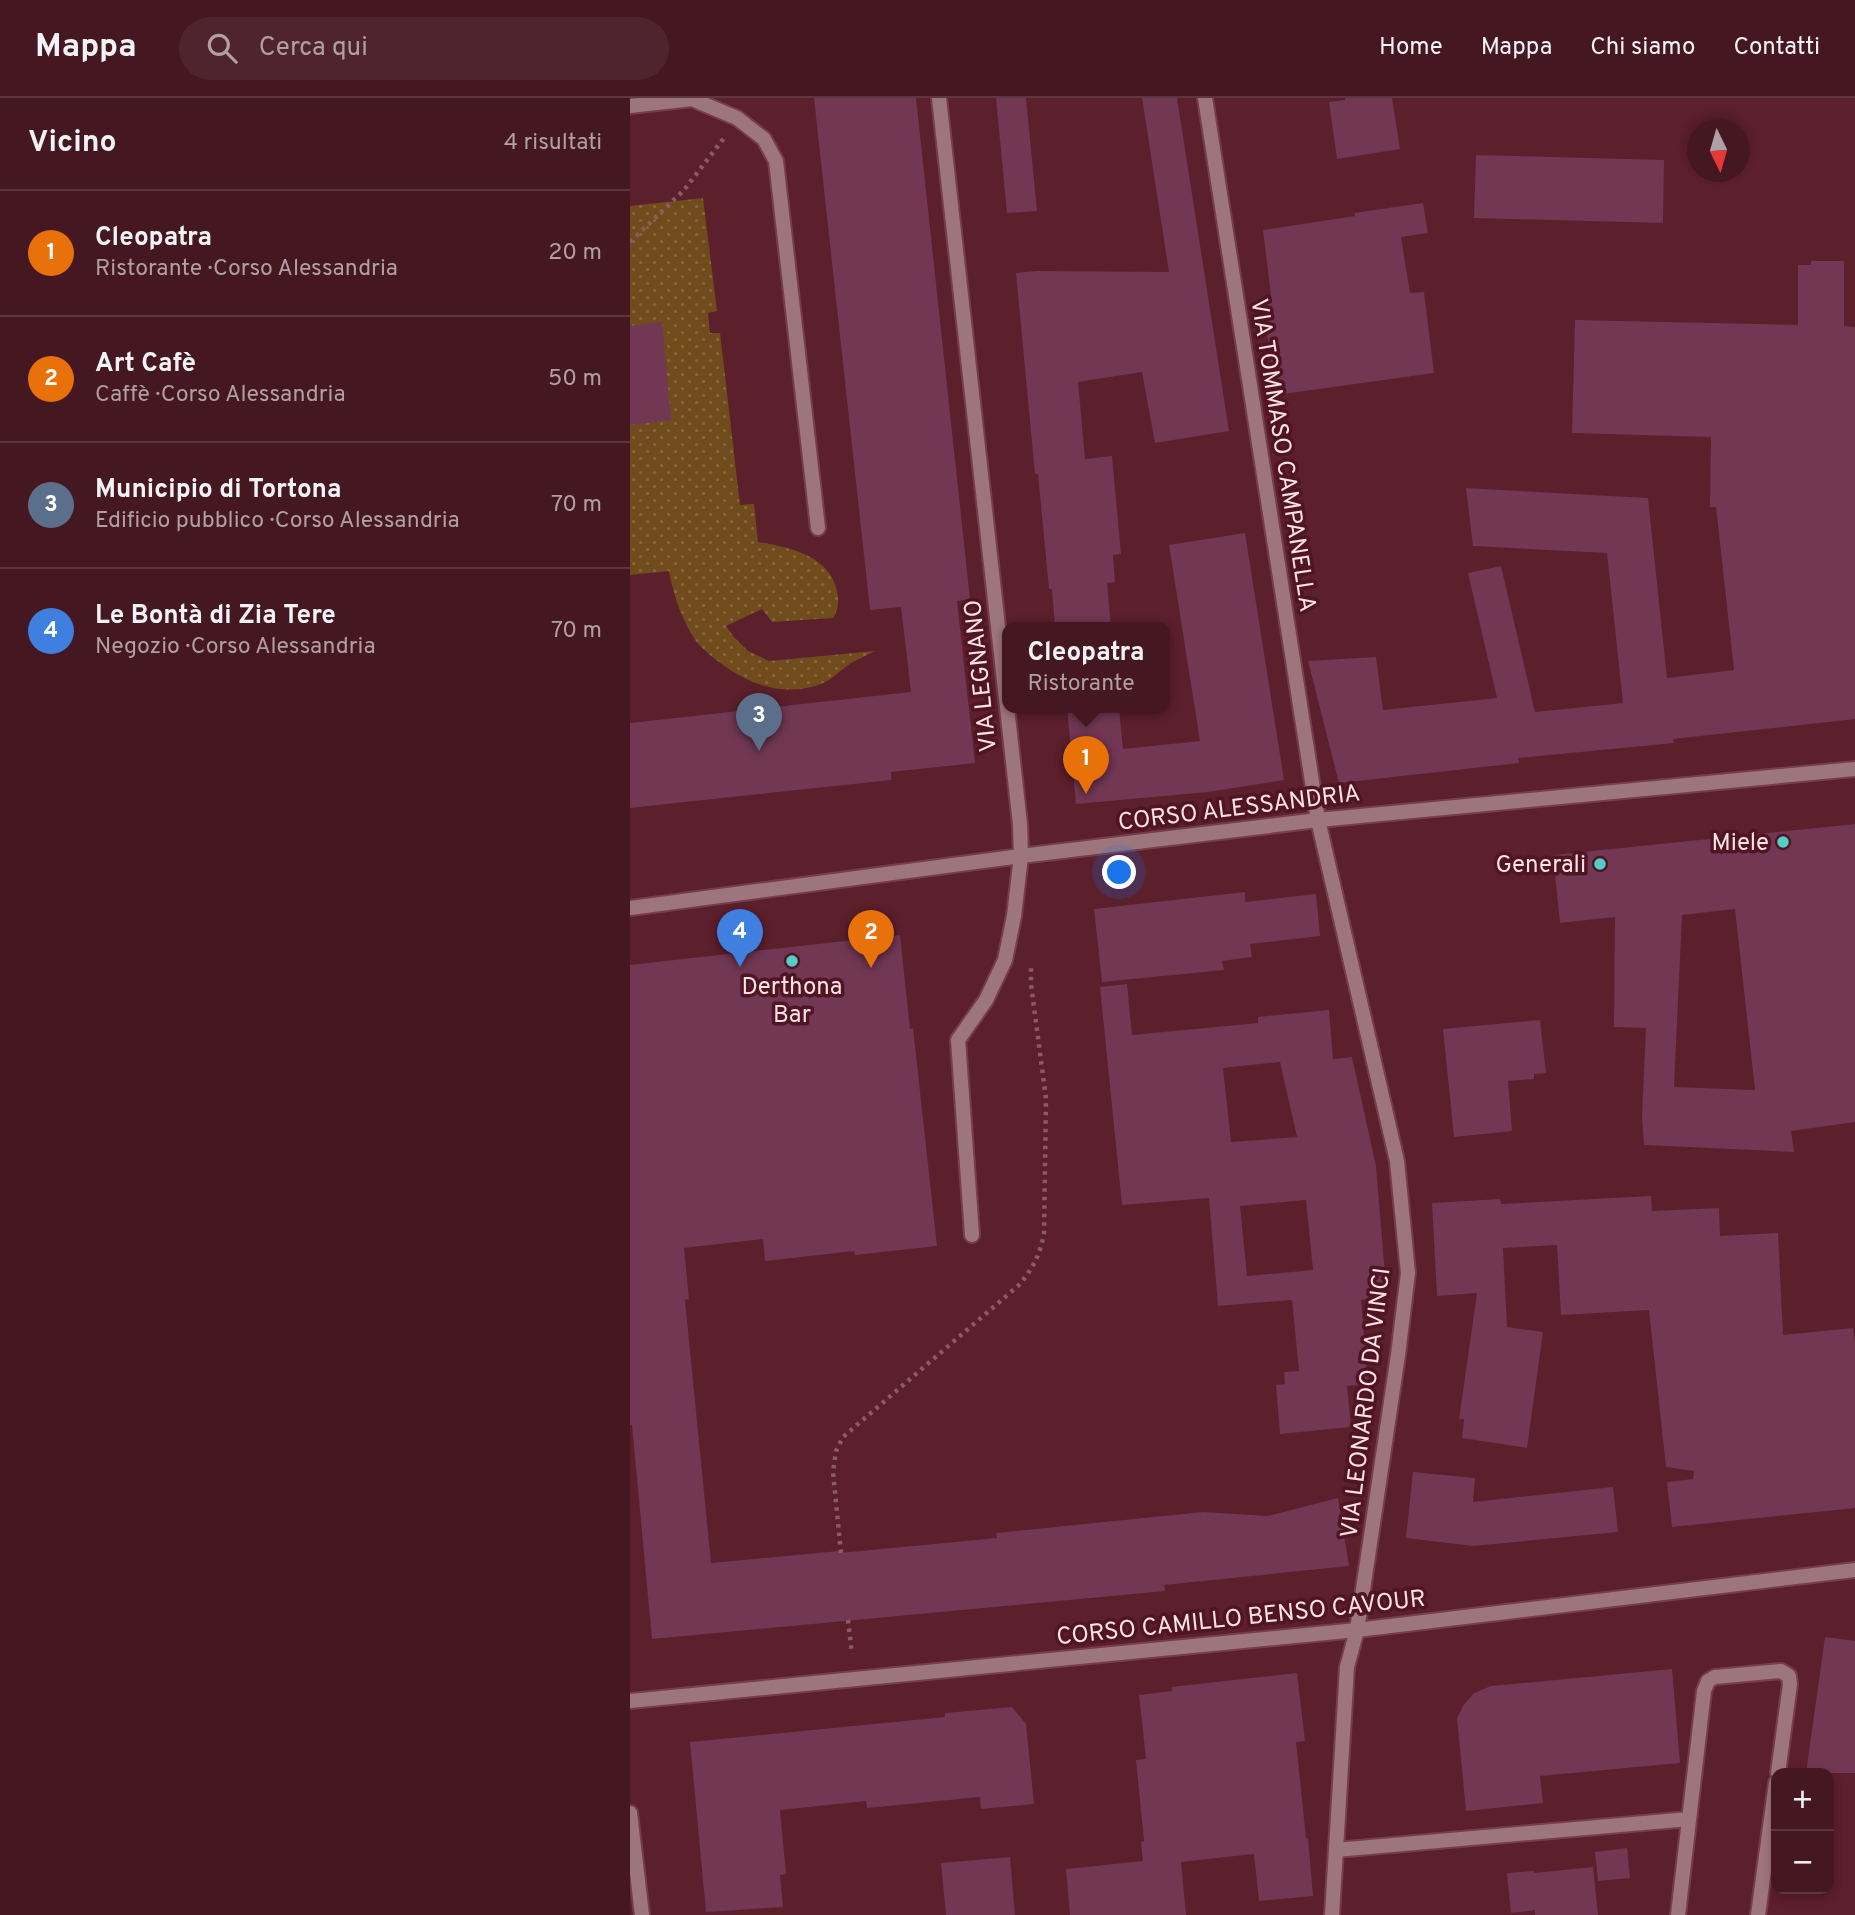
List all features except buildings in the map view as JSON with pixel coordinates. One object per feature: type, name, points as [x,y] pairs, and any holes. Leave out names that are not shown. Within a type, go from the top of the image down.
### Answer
[{"type":"street","name":"VIA LEGNANO","points":[[939,98],[1002,666]]},
{"type":"street","name":"VIA TOMMASO CAMPANELLA","points":[[1205,98],[1318,820]]},
{"type":"street","points":[[630,106],[692,99],[737,118],[764,139],[776,160],[818,528]]},
{"type":"street","name":"VIA LEGNANO","points":[[972,1236],[958,1040],[986,1000],[1005,960],[1014,916],[1021,856],[1007,713]]},
{"type":"street","name":"CORSO ALESSANDRIA","points":[[630,908],[1318,820],[1855,768]]},
{"type":"street","name":"VIA LEONARDO DA VINCI","points":[[1318,820],[1397,1161],[1408,1273],[1357,1630],[1347,1667],[1332,1915]]},
{"type":"street","name":"CORSO CAMILLO BENSO CAVOUR","points":[[630,1701],[1357,1630],[1855,1570]]},
{"type":"street","points":[[1678,1915],[1704,1691],[1708,1681],[1715,1677],[1782,1671],[1789,1676],[1779,1768]]},
{"type":"street","points":[[630,1813],[642,1915]]},
{"type":"street","points":[[1335,1850],[1689,1819]]},
{"type":"street","points":[[1758,1915],[1771,1820]]},
{"type":"path","points":[[630,242],[684,190],[737,118]]},
{"type":"path","points":[[833,1472],[841,1553]]},
{"type":"path","points":[[848,1620],[854,1679]]},
{"type":"shaded area","points":[[703,198],[717,311],[708,313],[710,333],[720,333],[740,505],[754,504],[758,542],[795,550],[817,561],[833,579],[838,598],[833,618],[772,622],[762,609],[726,626],[748,651],[769,661],[875,651],[850,664],[824,683],[803,689],[781,689],[759,684],[739,675],[707,653],[686,625],[669,571],[630,575],[630,206]]},
{"type":"place","name":"Municipio di Tortona","points":[[759,751]]},
{"type":"place","name":"Cleopatra","points":[[1086,794]]},
{"type":"place","name":"Miele","points":[[1783,842]]},
{"type":"place","name":"Generali","points":[[1600,864]]},
{"type":"place","name":"Derthona Bar","points":[[792,961]]},
{"type":"place","name":"Le Bontà di Zia Tere","points":[[740,967]]},
{"type":"place","name":"Art Cafè","points":[[871,968]]}]
